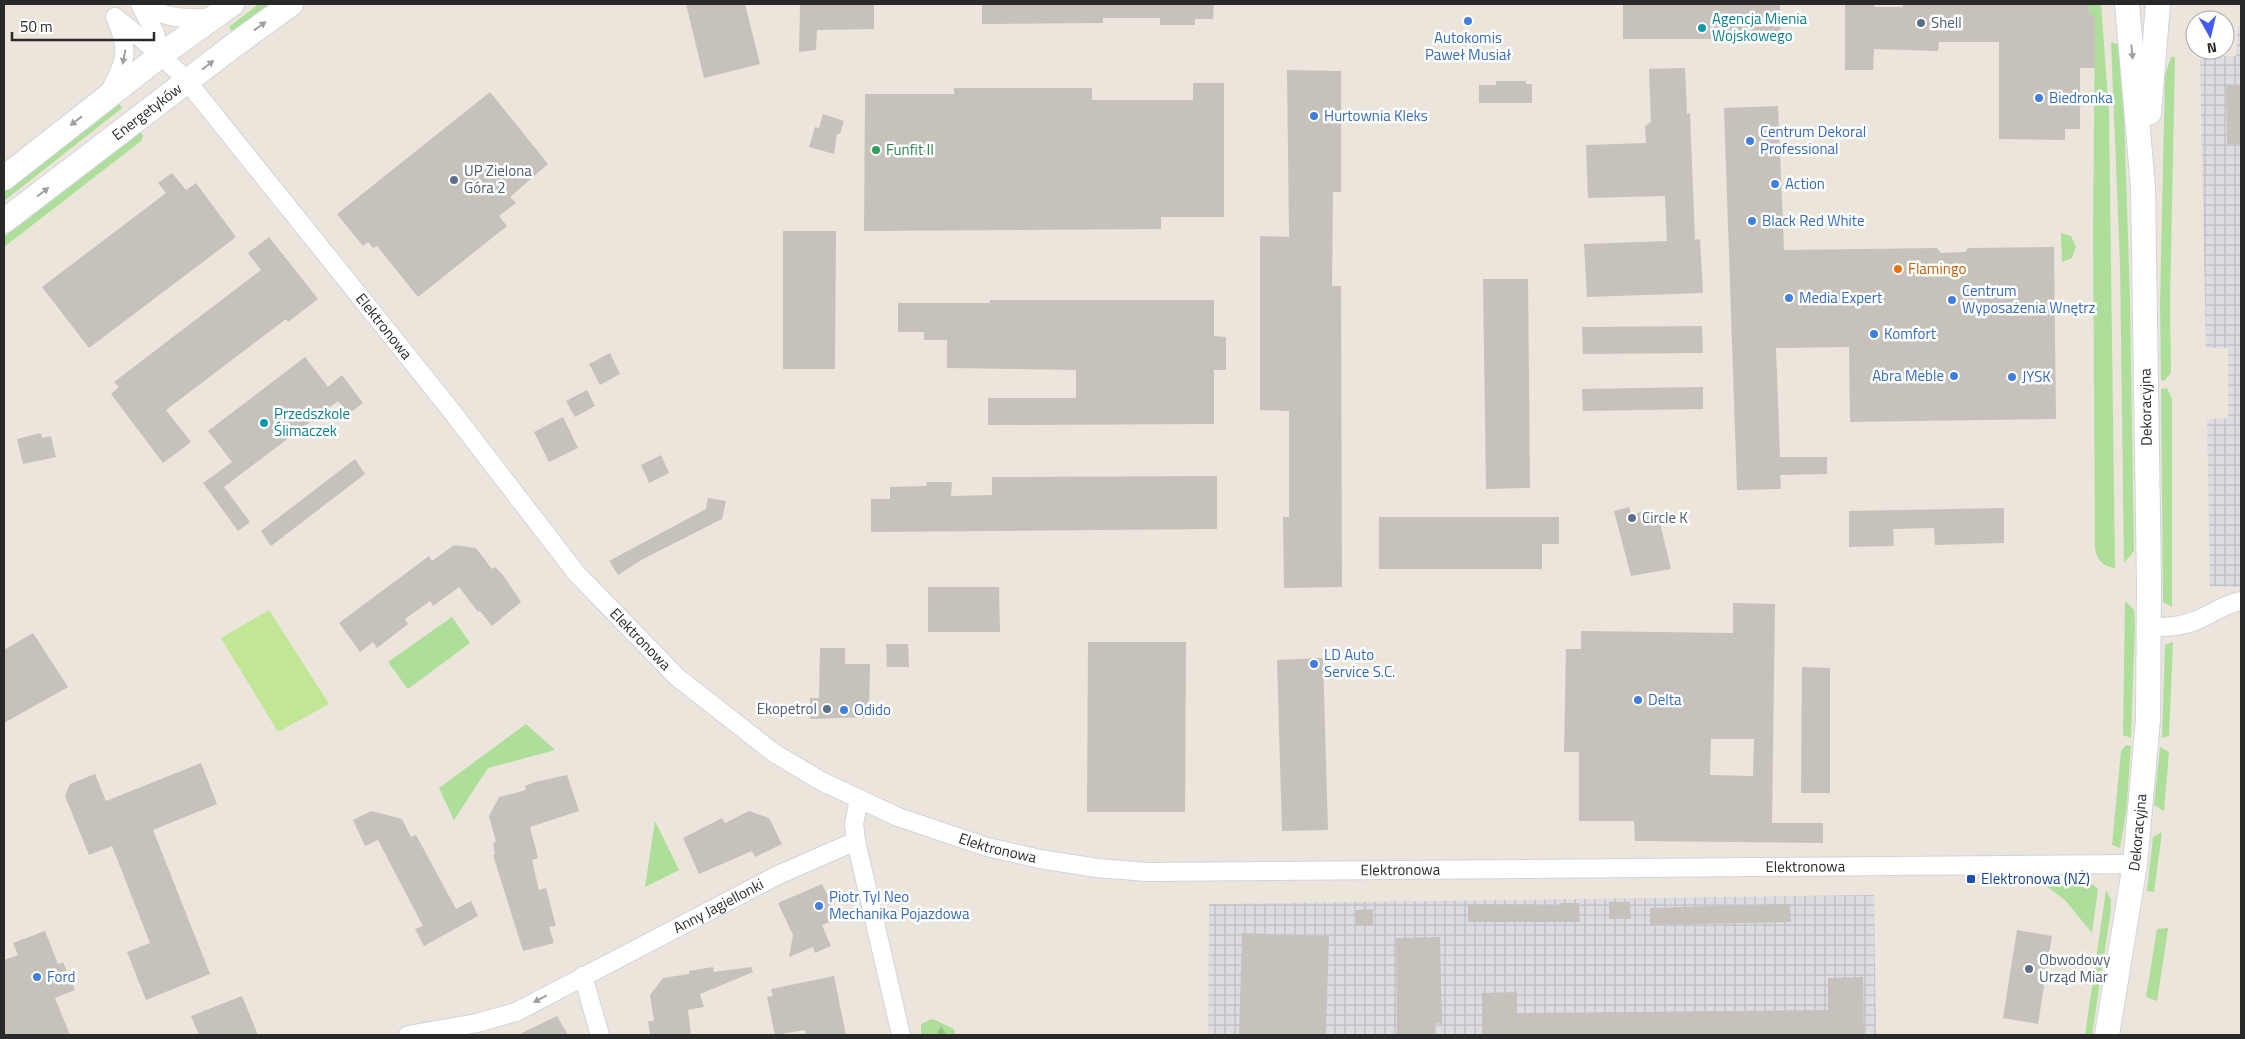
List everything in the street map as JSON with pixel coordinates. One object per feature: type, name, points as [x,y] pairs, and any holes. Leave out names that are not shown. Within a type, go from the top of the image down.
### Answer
[{"type":"street","points":[[141,4],[171,17],[211,18]]},
{"type":"street","points":[[141,4],[155,33],[161,55]]},
{"type":"street","points":[[4,178],[107,96],[232,4]]},
{"type":"street","name":"Energetyków","points":[[4,221],[291,4]]},
{"type":"street","name":"Dekoracyjna","points":[[2106,1035],[2135,864],[2148,720],[2149,627],[2143,187],[2127,4]]},
{"type":"street","name":"Dekoracyjna","points":[[2143,187],[2158,4]]},
{"type":"street","name":"Elektronowa","points":[[107,96],[121,70],[126,51],[125,41],[115,17],[143,43],[161,55],[187,82],[446,404],[577,574],[676,677],[774,753],[821,781],[898,816],[987,847],[1040,859],[1097,868],[1147,872],[2135,864]]},
{"type":"street","points":[[2149,627],[2177,626],[2196,621],[2215,610],[2241,601]]},
{"type":"street","points":[[859,799],[854,824],[856,842],[900,1035]]},
{"type":"street","name":"Anny Jagiellonki","points":[[408,1035],[476,1023],[516,1012],[787,871],[856,842]]},
{"type":"street","points":[[582,976],[600,1035]]},
{"type":"shaded area","points":[[2238,26],[2241,26],[2241,587],[2210,586],[2207,419],[2228,418],[2228,348],[2206,348],[2200,60],[2235,60]]},
{"type":"shaded area","points":[[1874,895],[1876,1035],[1208,1035],[1209,904]]},
{"type":"green space","points":[[259,4],[273,4],[233,33],[229,27]]},
{"type":"green space","points":[[2088,4],[2101,4],[2109,113],[2115,568],[2101,562],[2095,548],[2093,232],[2095,16],[2090,15]]},
{"type":"green space","points":[[2111,42],[2117,44],[2122,53],[2130,298],[2134,551],[2124,563],[2120,263]]},
{"type":"green space","points":[[2171,57],[2175,57],[2170,303],[2171,373],[2164,381],[2161,380],[2160,305],[2165,75]]},
{"type":"green space","points":[[118,102],[122,108],[4,201],[4,191]]},
{"type":"green space","points":[[140,131],[143,136],[141,141],[4,247],[4,237]]},
{"type":"green space","points":[[2061,233],[2071,236],[2076,247],[2072,258],[2062,262]]},
{"type":"green space","points":[[2167,388],[2172,399],[2172,607],[2163,602],[2161,389]]},
{"type":"green space","points":[[2125,601],[2134,610],[2135,623],[2131,738],[2123,735]]},
{"type":"green space","points":[[269,610],[329,704],[278,732],[221,638]]},
{"type":"green space","points":[[452,617],[470,643],[408,689],[388,662]]},
{"type":"green space","points":[[2173,642],[2169,736],[2162,738],[2165,645]]},
{"type":"green space","points":[[526,724],[555,750],[488,768],[454,820],[439,788]]},
{"type":"green space","points":[[2126,745],[2131,746],[2126,814],[2120,848],[2112,845],[2121,751]]},
{"type":"green space","points":[[2160,747],[2169,752],[2164,811],[2154,805]]},
{"type":"green space","points":[[655,821],[679,870],[645,887]]},
{"type":"green space","points":[[2162,832],[2154,892],[2147,891],[2153,837]]},
{"type":"green space","points":[[2037,879],[2078,879],[2092,884],[2098,889],[2092,933],[2065,900]]},
{"type":"green space","points":[[2106,890],[2111,900],[2111,909],[2092,1035],[2085,1035]]},
{"type":"green space","points":[[2168,928],[2157,1001],[2146,997],[2157,929]]},
{"type":"green space","points":[[933,1019],[954,1029],[955,1035],[921,1035],[921,1024]]},
{"type":"building","points":[[686,4],[745,4],[760,64],[704,78]]},
{"type":"building","points":[[800,4],[874,4],[874,29],[817,30],[816,50],[799,52]]},
{"type":"building","points":[[982,4],[1214,4],[1213,19],[1195,19],[1195,25],[1160,25],[1160,18],[1103,18],[1103,23],[982,24]]},
{"type":"building","name":"Agencja Mienia Wojskowego","points":[[1623,4],[1780,4],[1781,39],[1623,39]]},
{"type":"building","points":[[1845,4],[1903,7],[1903,4],[2088,4],[2090,15],[2095,15],[2095,68],[2080,68],[2080,129],[2065,129],[2065,140],[1999,139],[1999,42],[1939,42],[1938,51],[1874,49],[1873,70],[1845,70]]},
{"type":"building","points":[[1685,68],[1687,114],[1690,113],[1695,240],[1700,239],[1703,293],[1587,297],[1584,244],[1667,241],[1665,196],[1588,198],[1586,145],[1646,143],[1645,126],[1651,122],[1649,69]]},
{"type":"building","points":[[1287,70],[1341,71],[1341,192],[1333,192],[1332,286],[1341,286],[1342,587],[1284,588],[1283,517],[1289,517],[1289,411],[1260,410],[1260,236],[1289,237]]},
{"type":"building","points":[[1496,81],[1526,81],[1526,84],[1532,84],[1532,103],[1479,103],[1479,85],[1496,85]]},
{"type":"building","points":[[1193,83],[1224,83],[1224,217],[1161,217],[1161,229],[864,231],[865,94],[954,94],[954,88],[1092,88],[1092,100],[1193,100]]},
{"type":"building","points":[[2226,85],[2241,85],[2241,144],[2227,144]]},
{"type":"building","name":"UP Zielona Góra 2","points":[[490,92],[548,164],[510,197],[516,203],[499,216],[507,226],[418,297],[377,246],[373,248],[368,242],[363,246],[337,214]]},
{"type":"building","points":[[1778,106],[1784,250],[1937,248],[1941,253],[1965,252],[1968,248],[2054,247],[2056,419],[1850,422],[1849,347],[1776,348],[1780,457],[1827,457],[1827,474],[1780,475],[1781,489],[1737,490],[1724,108]]},
{"type":"building","points":[[823,114],[844,121],[840,134],[837,134],[834,154],[809,147],[815,127],[819,128]]},
{"type":"building","points":[[172,173],[186,190],[196,183],[236,237],[89,348],[42,287],[166,193],[158,183]]},
{"type":"building","points":[[783,231],[836,231],[835,369],[783,369]]},
{"type":"building","points":[[269,237],[318,299],[288,322],[286,319],[166,410],[191,442],[163,463],[111,394],[119,387],[114,382],[261,270],[248,253]]},
{"type":"building","points":[[1483,279],[1528,279],[1530,488],[1486,489]]},
{"type":"building","points":[[990,300],[1214,300],[1214,336],[1226,337],[1226,370],[1214,370],[1214,424],[988,425],[988,398],[1076,398],[1076,370],[947,368],[947,340],[924,340],[924,332],[898,332],[898,303],[990,303]]},
{"type":"building","points":[[1702,326],[1703,353],[1583,354],[1582,327]]},
{"type":"building","points":[[610,353],[620,374],[600,385],[589,364]]},
{"type":"building","name":"Przedszkole Ślimaczek","points":[[305,357],[328,387],[342,375],[363,403],[348,414],[338,401],[224,487],[250,522],[238,531],[203,483],[232,462],[208,431]]},
{"type":"building","points":[[1703,387],[1703,409],[1583,411],[1582,389]]},
{"type":"building","points":[[587,390],[595,406],[575,417],[566,401]]},
{"type":"building","points":[[563,417],[578,448],[549,462],[534,432]]},
{"type":"building","points":[[41,433],[42,438],[51,436],[56,457],[23,464],[17,439]]},
{"type":"building","points":[[661,455],[669,473],[649,483],[641,465]]},
{"type":"building","points":[[355,459],[365,474],[271,546],[261,531]]},
{"type":"building","points":[[1217,476],[1217,529],[871,532],[871,499],[890,499],[890,487],[926,486],[927,482],[952,482],[951,496],[992,495],[992,477]]},
{"type":"building","points":[[708,498],[726,501],[722,519],[643,559],[618,575],[609,561],[706,509]]},
{"type":"building","points":[[1629,507],[1631,514],[1648,511],[1650,521],[1659,519],[1671,569],[1631,576],[1614,511]]},
{"type":"building","points":[[2004,508],[2004,543],[1935,545],[1934,528],[1893,529],[1894,546],[1849,547],[1849,511]]},
{"type":"building","points":[[1379,517],[1559,517],[1559,544],[1542,544],[1542,569],[1379,569]]},
{"type":"building","points":[[454,545],[476,548],[492,569],[495,567],[503,575],[521,602],[492,626],[480,611],[478,612],[459,587],[433,606],[430,601],[405,619],[408,624],[377,648],[373,642],[360,652],[339,623],[429,556],[432,561]]},
{"type":"building","points":[[928,587],[999,587],[1000,632],[928,632]]},
{"type":"building","name":"Delta","points":[[1733,603],[1775,604],[1772,823],[1823,823],[1823,843],[1635,841],[1634,821],[1579,821],[1579,752],[1564,752],[1566,649],[1581,649],[1581,631],[1733,633]],"holes":[[[1711,739],[1754,739],[1753,776],[1710,775]]]},
{"type":"building","points":[[33,633],[68,687],[4,723],[4,650]]},
{"type":"building","points":[[1088,642],[1186,642],[1185,812],[1087,812]]},
{"type":"building","points":[[886,644],[908,644],[909,667],[887,667]]},
{"type":"building","points":[[820,648],[845,648],[845,664],[870,664],[869,717],[810,719],[810,698],[819,698]]},
{"type":"building","points":[[1323,658],[1328,830],[1282,831],[1277,660]]},
{"type":"building","points":[[1802,667],[1830,668],[1830,793],[1801,793]]},
{"type":"building","points":[[201,763],[217,804],[153,830],[210,974],[146,1000],[127,952],[150,943],[112,846],[89,855],[65,796],[70,784],[95,774],[106,801]]},
{"type":"building","points":[[567,775],[579,811],[530,827],[538,858],[532,860],[539,890],[546,888],[556,926],[549,927],[554,943],[523,951],[493,855],[495,854],[493,843],[496,842],[489,816],[499,797],[526,790],[525,786],[535,782]]},
{"type":"building","points":[[371,811],[402,819],[411,837],[416,835],[456,909],[471,901],[478,916],[424,946],[415,929],[423,926],[378,840],[365,846],[353,820]]},
{"type":"building","points":[[749,811],[769,818],[782,844],[755,857],[752,851],[699,874],[683,838],[722,818],[725,823]]},
{"type":"building","points":[[822,884],[838,918],[822,925],[831,946],[815,953],[813,947],[789,957],[793,935],[778,903]]},
{"type":"building","points":[[1609,902],[1630,902],[1631,919],[1609,919]]},
{"type":"building","points":[[1560,903],[1579,903],[1580,922],[1468,922],[1468,904],[1560,905]]},
{"type":"building","points":[[1790,904],[1791,922],[1650,925],[1650,908]]},
{"type":"building","points":[[1373,909],[1373,925],[1356,926],[1356,910]]},
{"type":"building","name":"Obwodowy Urząd Miar","points":[[2017,930],[2052,936],[2038,1024],[2003,1018]]},
{"type":"building","name":"Ford","points":[[45,931],[58,964],[63,962],[75,990],[55,998],[70,1035],[4,1035],[4,960],[18,955],[13,943]]},
{"type":"building","points":[[1242,933],[1329,936],[1326,1035],[1239,1035]]},
{"type":"building","points":[[1440,937],[1442,1024],[1435,1023],[1435,1035],[1397,1035],[1396,938]]},
{"type":"building","points":[[713,967],[714,972],[751,967],[753,972],[700,994],[704,1007],[688,1010],[691,1035],[650,1035],[648,1021],[654,1021],[650,995],[663,978],[689,974],[689,971]]},
{"type":"building","points":[[834,976],[846,1035],[806,1035],[805,1030],[775,1035],[767,997],[773,996],[771,989]]},
{"type":"building","points":[[1863,977],[1864,1035],[1482,1035],[1482,993],[1517,992],[1517,1013],[1828,1010],[1828,978]]},
{"type":"building","points":[[242,996],[258,1035],[199,1035],[191,1016]]},
{"type":"building","points":[[557,1016],[568,1035],[518,1035]]},
{"type":"place","name":"Autokomis Paweł Musiał","points":[[1468,21]]},
{"type":"place","name":"Shell","points":[[1921,23]]},
{"type":"place","name":"Agencja Mienia Wojskowego","points":[[1702,28]]},
{"type":"place","name":"Biedronka","points":[[2039,98]]},
{"type":"place","name":"Hurtownia Kleks","points":[[1314,116]]},
{"type":"place","name":"Centrum Dekoral Professional","points":[[1750,141]]},
{"type":"place","name":"Funfit II","points":[[876,150]]},
{"type":"place","name":"UP Zielona Góra 2","points":[[454,180]]},
{"type":"place","name":"Action","points":[[1775,184]]},
{"type":"place","name":"Black Red White","points":[[1752,221]]},
{"type":"place","name":"Flamingo","points":[[1898,269]]},
{"type":"place","name":"Media Expert","points":[[1789,298]]},
{"type":"place","name":"Centrum Wyposażenia Wnętrz","points":[[1952,300]]},
{"type":"place","name":"Komfort","points":[[1874,334]]},
{"type":"place","name":"Abra Meble","points":[[1954,376]]},
{"type":"place","name":"JYSK","points":[[2012,377]]},
{"type":"place","name":"Przedszkole Ślimaczek","points":[[264,423]]},
{"type":"place","name":"Circle K","points":[[1632,518]]},
{"type":"place","name":"LD Auto Service S.C.","points":[[1314,664]]},
{"type":"place","name":"Delta","points":[[1638,700]]},
{"type":"place","name":"Ekopetrol","points":[[827,709]]},
{"type":"place","name":"Odido","points":[[844,710]]},
{"type":"place","name":"Elektronowa (NŻ)","points":[[1971,879]]},
{"type":"place","name":"Piotr Tyl Neo Mechanika Pojazdowa","points":[[819,906]]},
{"type":"place","name":"Obwodowy Urząd Miar","points":[[2029,969]]},
{"type":"place","name":"Ford","points":[[37,977]]}]
